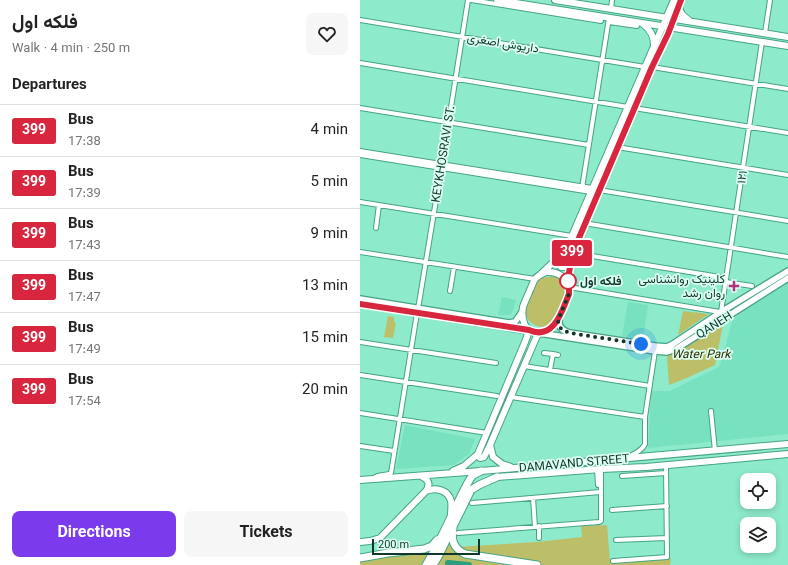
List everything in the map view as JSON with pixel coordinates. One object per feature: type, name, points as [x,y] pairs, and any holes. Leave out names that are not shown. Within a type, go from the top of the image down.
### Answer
[{"type":"highway","points":[[433,565],[434,557],[447,523],[473,475],[481,471]]},
{"type":"highway","points":[[426,565],[434,557],[456,520],[471,490],[479,484],[498,477]]},
{"type":"highway","points":[[456,520],[452,534],[453,542],[461,552],[536,565]]},
{"type":"highway","points":[[360,558],[429,548],[443,532]]},
{"type":"main road","points":[[497,0],[570,14],[644,25],[651,31],[654,39],[654,46]]},
{"type":"main road","points":[[555,0],[788,37]]},
{"type":"main road","points":[[649,67],[654,46],[674,0]]},
{"type":"main road","points":[[680,3],[680,12],[691,22]]},
{"type":"main road","points":[[515,322],[522,312],[535,279],[566,250],[649,67],[670,28],[680,3]]},
{"type":"main road","points":[[639,25],[670,28],[788,46]]},
{"type":"main road","points":[[478,454],[480,458],[484,457],[536,338],[539,333],[549,329],[558,320],[569,294],[568,285],[573,252],[594,190],[617,147],[631,108]]},
{"type":"main road","points":[[558,257],[559,265],[561,267],[570,265]]},
{"type":"main road","name":"QANEH","points":[[558,320],[559,326],[562,330],[570,333],[666,347],[788,271]]},
{"type":"main road","points":[[540,275],[549,272],[555,273],[563,277],[568,285]]},
{"type":"main road","name":"QANEH","points":[[539,333],[667,352],[676,349],[788,278]]},
{"type":"main road","points":[[360,299],[539,333]]},
{"type":"main road","points":[[360,304],[509,323],[517,321],[520,323],[520,327],[518,329]]},
{"type":"main road","points":[[522,312],[523,321],[529,330]]},
{"type":"main road","points":[[442,474],[455,471],[464,466],[478,454],[529,330]]},
{"type":"main road","name":"DAMAVAND STREET","points":[[360,480],[788,444]]},
{"type":"main road","points":[[490,445],[493,457],[502,464],[514,468]]},
{"type":"main road","name":"DAMAVAND STREET","points":[[498,477],[788,454]]},
{"type":"main road","points":[[645,457],[643,460],[645,464],[669,464]]},
{"type":"main road","points":[[360,542],[380,538],[426,491],[429,487],[428,482],[426,478],[419,476]]},
{"type":"main road","points":[[426,491],[433,489],[439,490],[449,496],[451,500],[451,514],[447,523]]},
{"type":"street","points":[[469,0],[570,14],[601,21]]},
{"type":"street","name":"KEYKHOSRAVI ST.","points":[[374,478],[391,473],[469,0]]},
{"type":"street","points":[[611,9],[612,0]]},
{"type":"street","points":[[765,34],[770,0]]},
{"type":"street","name":"داریوش اصغری","points":[[360,20],[788,89]]},
{"type":"street","points":[[582,188],[609,20]]},
{"type":"street","name":"۱۲۱","points":[[721,312],[762,42]]},
{"type":"street","points":[[360,63],[788,133]]},
{"type":"street","points":[[360,108],[589,145]]},
{"type":"street","points":[[617,147],[788,175]]},
{"type":"street","points":[[360,151],[441,166],[788,221]]},
{"type":"street","points":[[360,156],[441,166]]},
{"type":"street","points":[[360,202],[572,236]]},
{"type":"street","points":[[376,228],[379,205]]},
{"type":"street","points":[[584,223],[788,257]]},
{"type":"street","points":[[360,252],[535,279]]},
{"type":"street","points":[[570,265],[582,258],[592,256],[752,286]]},
{"type":"street","points":[[450,291],[454,267]]},
{"type":"street","points":[[568,285],[721,312],[725,318]]},
{"type":"street","points":[[360,342],[496,363]]},
{"type":"street","points":[[622,459],[643,448],[645,418],[655,351]]},
{"type":"street","points":[[544,352],[555,354],[550,370]]},
{"type":"street","points":[[524,366],[650,386]]},
{"type":"street","points":[[360,375],[497,396]]},
{"type":"street","points":[[510,397],[645,418]]},
{"type":"street","points":[[711,411],[715,451]]},
{"type":"street","points":[[360,413],[487,433]]},
{"type":"street","points":[[360,446],[394,451]]},
{"type":"street","points":[[613,561],[667,557],[666,473],[669,464]]},
{"type":"street","points":[[458,533],[599,522],[601,521],[599,469]]},
{"type":"street","points":[[622,476],[666,473]]},
{"type":"street","points":[[472,503],[599,492]]},
{"type":"street","points":[[533,498],[539,538]]},
{"type":"street","points":[[612,510],[666,506]]},
{"type":"street","points":[[616,540],[667,538]]},
{"type":"shaded area","points":[[788,282],[788,434],[648,448],[651,391],[670,391],[719,367],[732,322],[740,312]]},
{"type":"shaded area","points":[[502,297],[516,300],[510,315],[498,315]]},
{"type":"shaded area","points":[[628,302],[648,305],[643,340],[622,336]]},
{"type":"shaded area","points":[[405,425],[475,439],[469,454],[454,465],[396,469]]},
{"type":"green space","points":[[553,276],[562,281],[565,285],[566,292],[555,318],[547,326],[541,327],[529,321],[526,316],[526,309],[537,282],[542,278]]},
{"type":"green space","points":[[683,311],[709,314],[678,335]]},
{"type":"green space","points":[[388,316],[394,317],[394,322],[396,323],[393,338],[384,337]]},
{"type":"green space","name":"Water Park","points":[[723,325],[715,365],[669,385],[667,356]]},
{"type":"green space","points":[[607,525],[610,562],[671,558],[670,565],[542,565],[472,554],[457,547],[536,542],[582,537],[581,526]]},
{"type":"green space","points":[[452,530],[455,549],[530,565],[435,565]]},
{"type":"green space","points":[[433,547],[424,565],[360,565],[360,560]]},
{"type":"waterway","points":[[448,563],[469,565]]},
{"type":"bus line","name":"399","points":[[360,304],[529,330],[539,333],[552,327],[558,320],[569,294],[569,287],[567,283],[573,252],[584,223],[652,67],[668,34],[681,0]]},
{"type":"place","name":"فلکه اول","points":[[568,281]]},
{"type":"place","name":"کلینیک روانشناسی روان رشد","points":[[734,286]]},
{"type":"route","points":[[568,281],[569,294],[558,320],[559,326],[562,330],[570,333],[641,344]]}]
